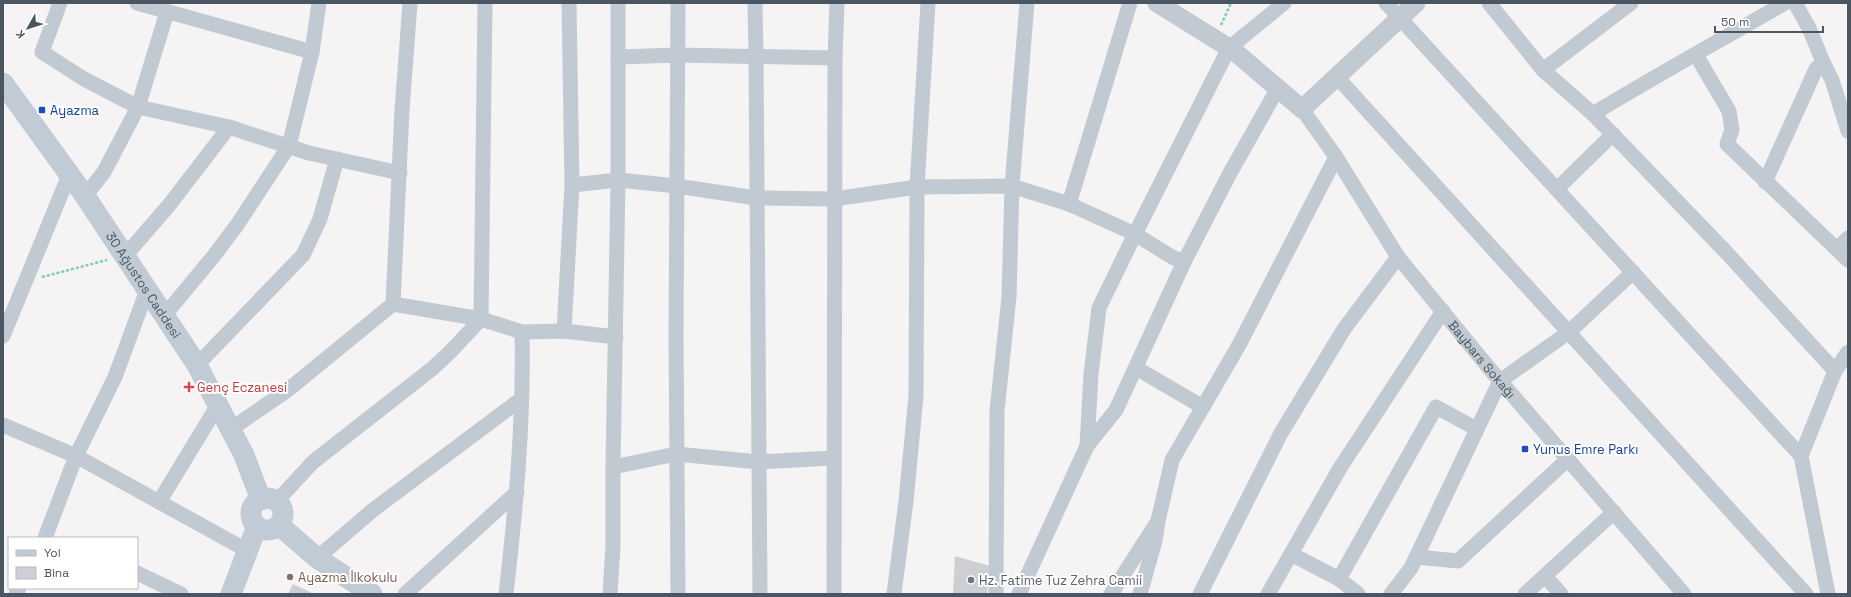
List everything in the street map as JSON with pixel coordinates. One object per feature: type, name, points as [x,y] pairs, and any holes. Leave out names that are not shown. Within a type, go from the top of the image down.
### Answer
[{"type":"main road","name":"30 Ağustos Caddesi","points":[[3,83],[85,196],[197,365],[231,428],[253,476],[269,501]]},
{"type":"main road","points":[[269,501],[280,505],[283,516],[279,525],[270,530],[256,526],[253,522],[253,507],[269,501]]},
{"type":"main road","points":[[279,525],[316,558],[372,594]]},
{"type":"main road","points":[[231,594],[256,526]]},
{"type":"street","points":[[60,3],[42,52],[84,79],[138,107],[229,127],[309,153],[400,173]]},
{"type":"street","points":[[138,3],[312,52]]},
{"type":"street","points":[[164,317],[237,225],[289,146],[312,52],[319,3]]},
{"type":"street","points":[[231,428],[289,388],[393,304],[402,110],[410,3]]},
{"type":"street","points":[[269,501],[314,462],[433,368],[481,319],[484,3]]},
{"type":"street","points":[[564,331],[572,185],[569,3]]},
{"type":"street","points":[[610,594],[613,546],[616,337],[618,3]]},
{"type":"street","points":[[678,3],[676,454],[678,594]]},
{"type":"street","points":[[755,3],[760,594]]},
{"type":"street","points":[[834,594],[834,199],[837,3]]},
{"type":"street","points":[[894,594],[906,501],[916,396],[917,187],[928,3]]},
{"type":"street","points":[[996,594],[997,411],[1009,297],[1012,186],[1027,3]]},
{"type":"street","points":[[1069,204],[1130,3]]},
{"type":"street","points":[[1156,3],[1222,44],[1302,109],[1416,3]]},
{"type":"street","points":[[1087,446],[1091,374],[1099,308],[1222,44],[1284,3]]},
{"type":"street","points":[[1386,3],[1801,456],[1828,594]]},
{"type":"street","points":[[1489,3],[1543,70],[1593,114],[1613,134],[1725,251],[1835,371]]},
{"type":"street","points":[[1543,70],[1631,3]]},
{"type":"street","points":[[1593,114],[1654,77],[1696,55],[1785,3]]},
{"type":"street","points":[[1795,3],[1809,28],[1832,80],[1848,131]]},
{"type":"street","points":[[85,196],[104,172],[138,107],[168,12]]},
{"type":"street","points":[[618,57],[678,55],[835,58]]},
{"type":"street","points":[[1696,55],[1728,111],[1732,130],[1727,144],[1848,260]]},
{"type":"street","points":[[1765,182],[1816,69],[1823,62]]},
{"type":"street","points":[[1337,77],[1806,594]]},
{"type":"street","points":[[1019,594],[1087,446],[1116,410],[1184,262],[1230,173],[1278,88]]},
{"type":"street","name":"Baybars Sokağı","points":[[1302,109],[1336,157],[1398,257],[1500,380],[1684,594]]},
{"type":"street","points":[[125,256],[170,204],[229,127]]},
{"type":"street","points":[[1557,189],[1613,134]]},
{"type":"street","points":[[1140,594],[1155,541],[1158,520],[1172,460],[1239,345],[1336,157]]},
{"type":"street","points":[[197,365],[303,255],[320,219],[337,159]]},
{"type":"street","points":[[3,336],[69,175]]},
{"type":"street","points":[[572,185],[618,180],[677,186],[756,198],[834,199],[917,187],[1012,186],[1069,204],[1134,234],[1172,258],[1184,262]]},
{"type":"street","points":[[1837,249],[1848,238]]},
{"type":"street","points":[[1200,594],[1281,433],[1344,329],[1398,257]]},
{"type":"street","points":[[1391,594],[1411,568],[1500,380],[1569,332],[1633,272]]},
{"type":"street","points":[[51,536],[76,456],[115,377],[147,290]]},
{"type":"street","points":[[393,304],[481,319],[522,332],[564,331],[616,337]]},
{"type":"street","points":[[1268,594],[1340,468],[1443,311]]},
{"type":"street","points":[[506,594],[517,492],[522,332]]},
{"type":"street","points":[[1801,456],[1835,371],[1848,352]]},
{"type":"street","points":[[1136,368],[1203,406]]},
{"type":"street","points":[[316,558],[373,510],[521,399]]},
{"type":"street","points":[[159,502],[218,405]]},
{"type":"street","points":[[1339,579],[1436,407],[1477,428]]},
{"type":"street","points":[[3,425],[76,456],[248,551]]},
{"type":"street","points":[[613,466],[676,454],[759,462],[834,458]]},
{"type":"street","points":[[1416,557],[1458,561],[1568,459]]},
{"type":"street","points":[[405,594],[517,492]]},
{"type":"street","points":[[1525,594],[1614,512]]},
{"type":"street","points":[[1111,594],[1158,520]]},
{"type":"street","points":[[1291,554],[1339,579],[1358,594]]},
{"type":"street","points":[[138,574],[181,594]]},
{"type":"street","points":[[1545,576],[1561,594]]},
{"type":"path","points":[[1222,44],[1231,3]]},
{"type":"path","points":[[25,281],[125,256]]},
{"type":"building","name":"Hz. Fatime Tuz Zehra Camii","points":[[955,556],[990,566],[987,594],[953,594]]},
{"type":"building","points":[[293,584],[314,594],[288,594]]},
{"type":"place","name":"Ayazma","points":[[42,110]]},
{"type":"place","name":"Genç Eczanesi","points":[[189,387]]},
{"type":"place","name":"Yunus Emre Parkı","points":[[1525,449]]},
{"type":"place","name":"Ayazma İlkokulu","points":[[290,577]]},
{"type":"place","name":"Hz. Fatime Tuz Zehra Camii","points":[[971,580]]}]
